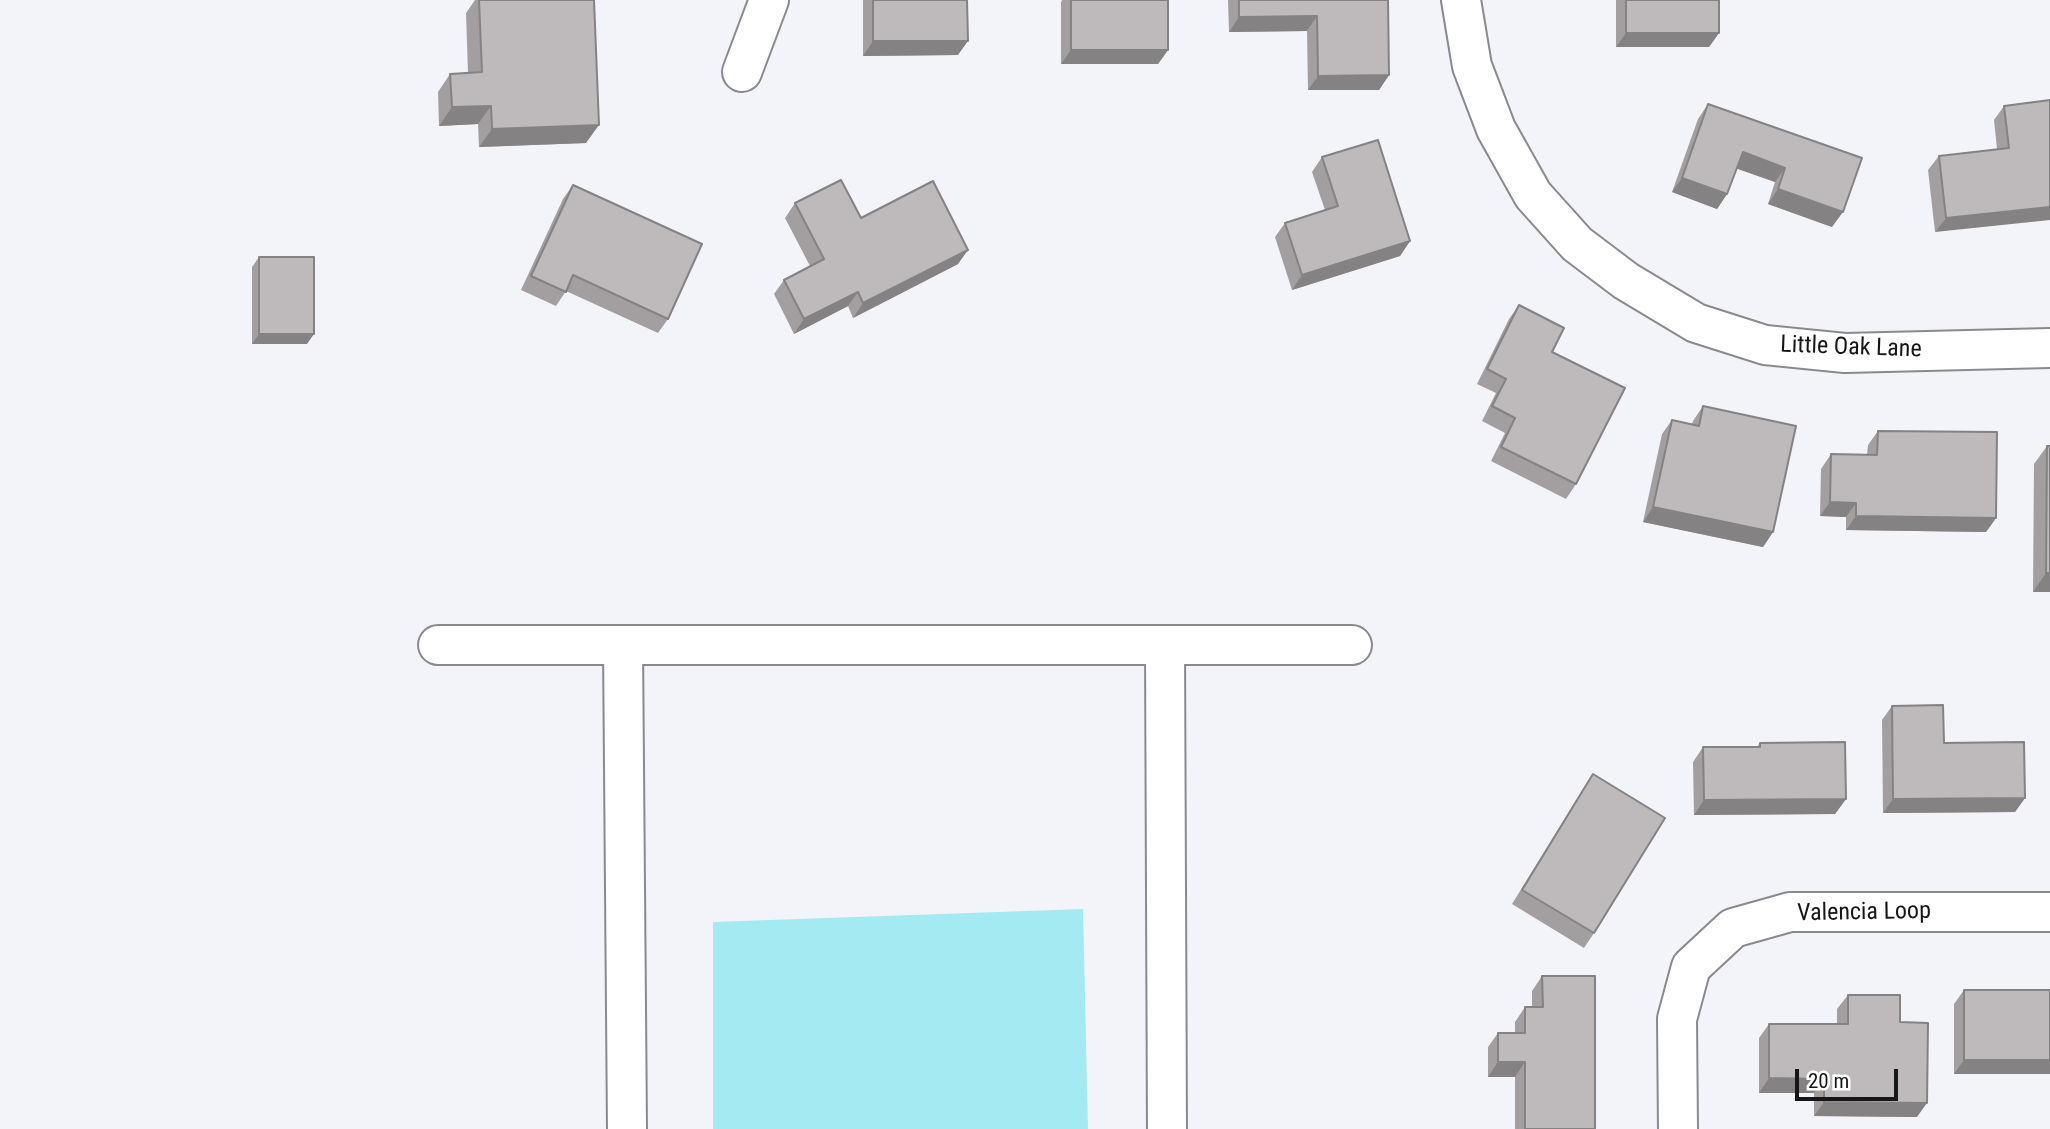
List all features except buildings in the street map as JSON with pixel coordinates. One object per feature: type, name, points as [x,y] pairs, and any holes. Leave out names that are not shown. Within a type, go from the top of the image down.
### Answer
[{"type":"street","points":[[741,72],[769,0]]},
{"type":"street","name":"Little Oak Lane","points":[[1461,0],[1472,66],[1496,129],[1534,195],[1577,244],[1626,281],[1696,323],[1765,345],[1845,353],[2050,348]]},
{"type":"street","points":[[438,645],[1352,645]]},
{"type":"street","points":[[623,645],[627,1129]]},
{"type":"street","points":[[1165,645],[1167,1129]]},
{"type":"street","name":"Valencia Loop","points":[[1678,1129],[1677,1019],[1691,967],[1733,928],[1790,912],[2050,912]]},
{"type":"water","points":[[1083,909],[1088,1129],[713,1129],[713,922]]}]
